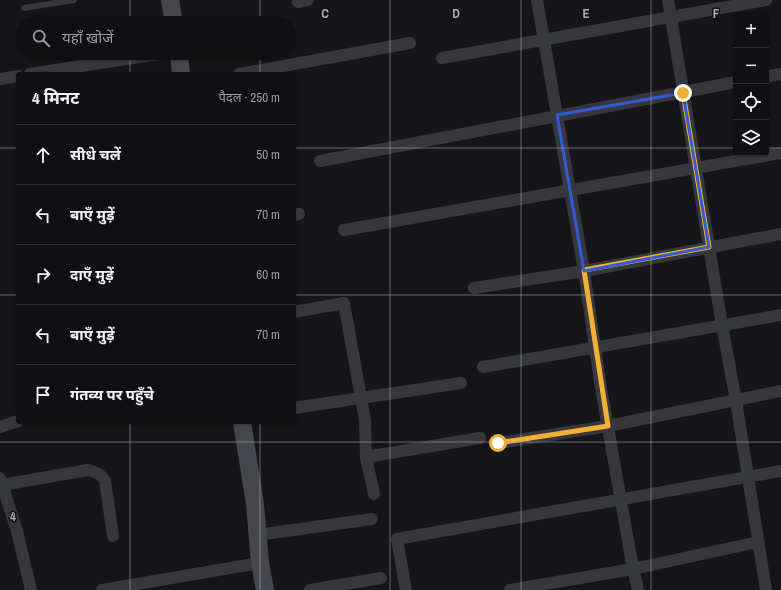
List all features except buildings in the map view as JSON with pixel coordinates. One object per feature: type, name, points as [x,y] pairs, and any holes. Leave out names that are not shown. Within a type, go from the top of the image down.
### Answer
[{"type":"street","points":[[170,0],[173,16]]},
{"type":"street","points":[[537,0],[584,270],[608,426],[638,590]]},
{"type":"street","points":[[668,0],[736,401],[766,590]]},
{"type":"street","points":[[442,58],[544,41],[766,0]]},
{"type":"street","points":[[251,72],[410,43]]},
{"type":"street","points":[[43,72],[119,60]]},
{"type":"street","points":[[179,60],[181,72]]},
{"type":"street","points":[[769,76],[781,74]]},
{"type":"street","points":[[0,79],[16,77]]},
{"type":"street","points":[[320,161],[733,83]]},
{"type":"street","points":[[344,230],[781,153]]},
{"type":"street","points":[[474,288],[584,270],[781,234]]},
{"type":"street","points":[[296,312],[344,303],[365,420],[366,457],[374,494]]},
{"type":"street","points":[[483,367],[781,315]]},
{"type":"street","points":[[296,408],[461,383]]},
{"type":"street","points":[[498,443],[608,426],[781,391]]},
{"type":"street","points":[[0,427],[16,422]]},
{"type":"street","points":[[242,424],[255,504],[260,563],[265,590]]},
{"type":"street","points":[[366,457],[480,438]]},
{"type":"street","points":[[31,590],[17,531],[1,482],[88,470],[96,472],[101,475],[105,481],[113,536]]},
{"type":"street","points":[[406,590],[397,540],[781,471]]},
{"type":"street","points":[[257,535],[372,519]]},
{"type":"street","points":[[510,590],[633,569],[758,542]]},
{"type":"street","points":[[102,590],[155,586],[260,563]]},
{"type":"street","points":[[310,590],[381,578]]},
{"type":"lane","points":[[24,8],[74,0]]},
{"type":"highlighted area","points":[[683,93],[709,247],[584,271],[557,115]]},
{"type":"route","points":[[498,443],[608,426],[584,270],[709,247],[683,93]]}]
